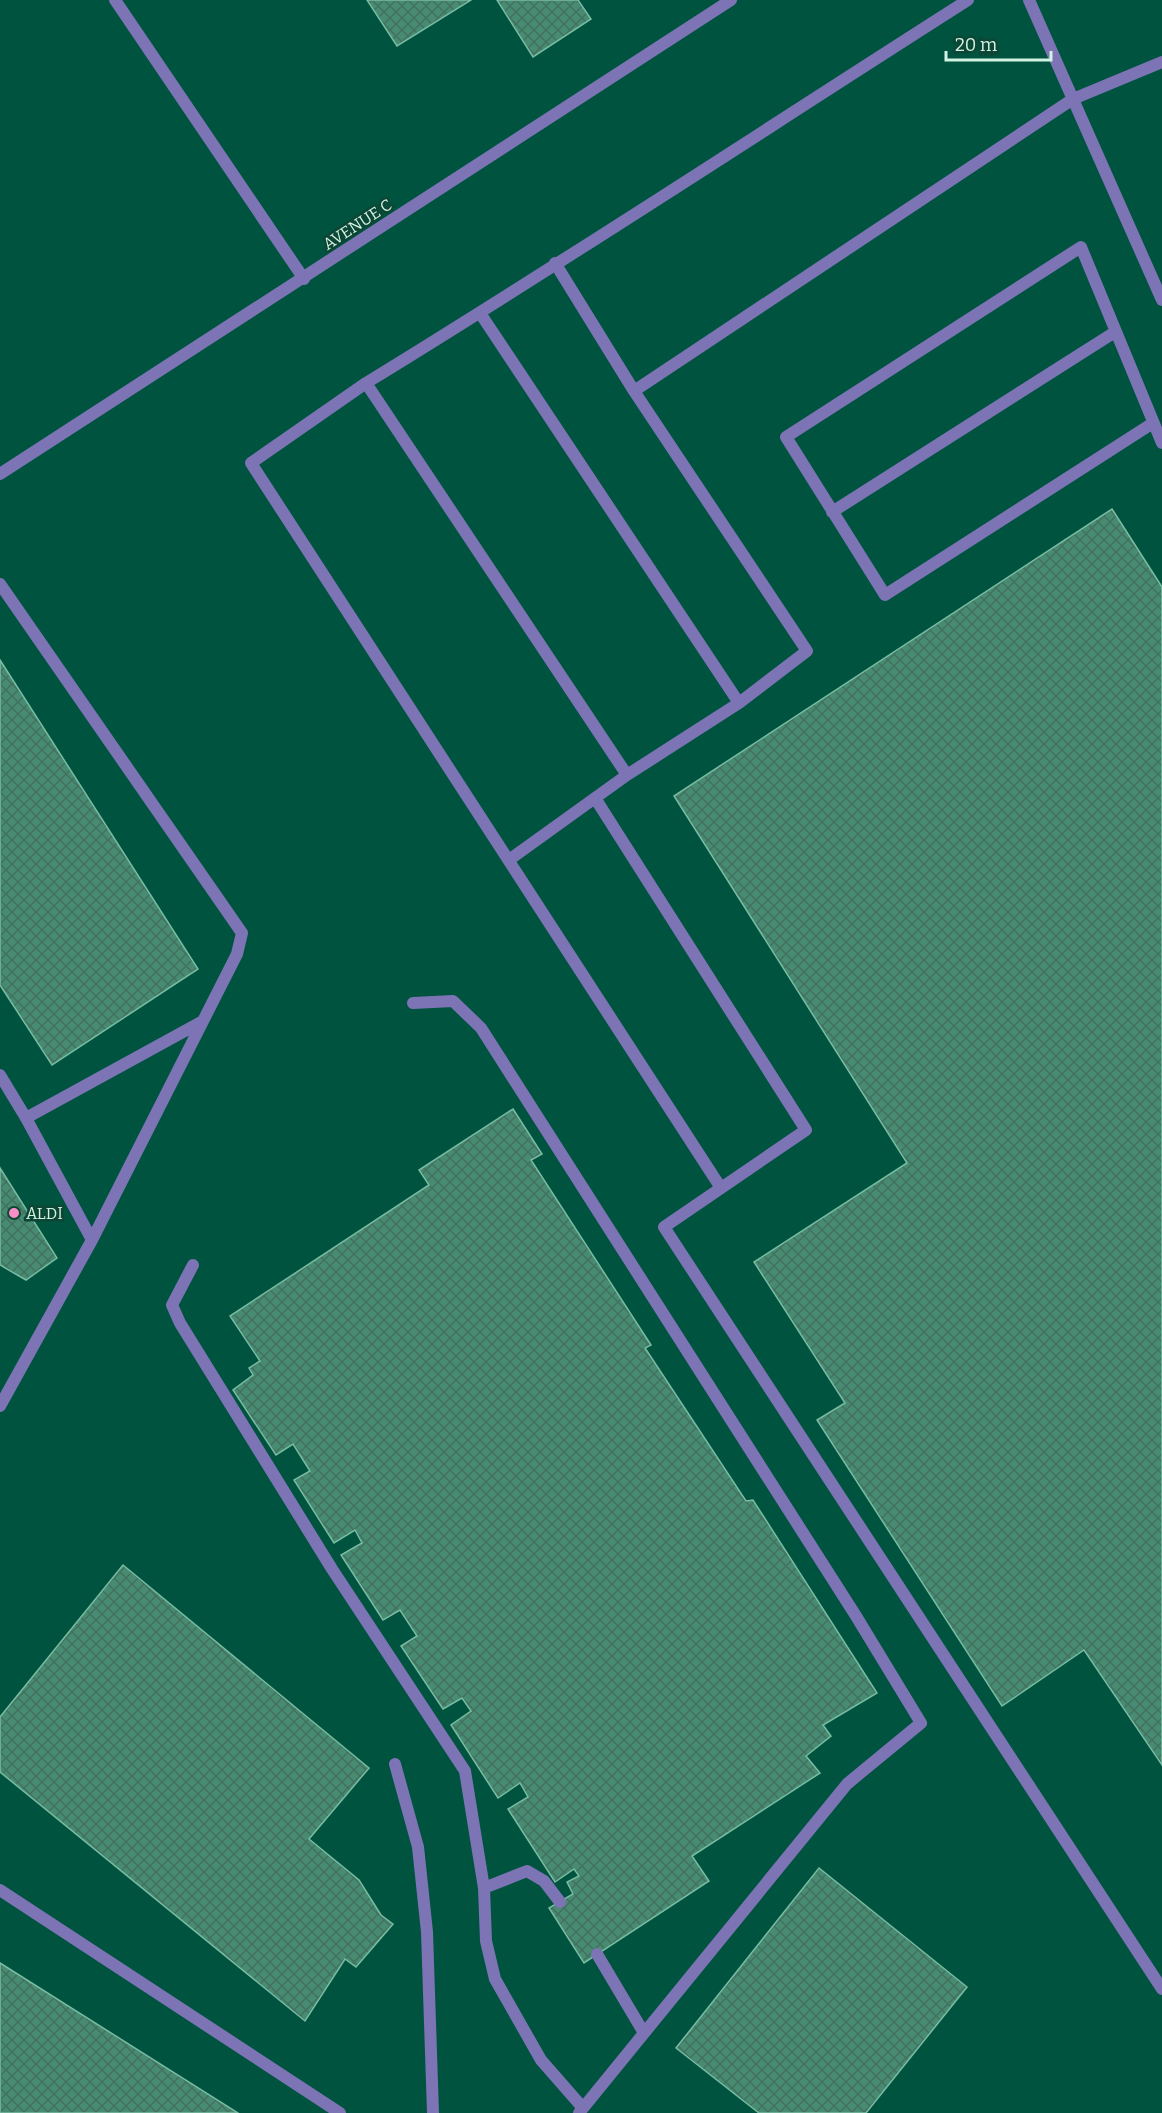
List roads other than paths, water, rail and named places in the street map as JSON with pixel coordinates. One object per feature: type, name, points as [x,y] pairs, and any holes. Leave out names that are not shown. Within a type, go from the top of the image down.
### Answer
[{"type":"street","points":[[115,0],[304,279]]},
{"type":"street","name":"AVENUE C","points":[[0,474],[731,0]]},
{"type":"street","points":[[721,1188],[251,463],[366,383],[480,313],[968,0]]},
{"type":"street","points":[[1029,0],[1162,300]]},
{"type":"street","points":[[634,391],[1073,99],[1162,62]]},
{"type":"street","points":[[1153,423],[885,595],[786,437],[1081,247],[1162,443]]},
{"type":"street","points":[[509,860],[627,775],[739,703],[807,651],[634,391],[555,263]]},
{"type":"street","points":[[480,313],[739,703]]},
{"type":"street","points":[[832,512],[1115,332]]},
{"type":"street","points":[[366,383],[627,775]]},
{"type":"street","points":[[0,584],[242,933],[237,954],[92,1240],[0,1406]]},
{"type":"street","points":[[595,798],[806,1130],[664,1227],[1162,1989]]},
{"type":"street","points":[[193,1265],[172,1305],[180,1323],[332,1569],[465,1771],[484,1888],[486,1941],[495,1979],[541,2060],[581,2111],[847,1784],[921,1723],[850,1606],[481,1028],[453,1001],[413,1003]]},
{"type":"street","points":[[26,1118],[203,1020]]},
{"type":"street","points":[[0,1076],[26,1118],[92,1240]]},
{"type":"street","points":[[395,1764],[420,1858],[428,1932],[434,2113]]},
{"type":"street","points":[[484,1888],[527,1871],[544,1881],[560,1902]]},
{"type":"street","points":[[0,1890],[340,2113]]},
{"type":"street","points":[[597,1954],[644,2033]]},
{"type":"place","name":"ALDI","points":[[14,1213]]}]
